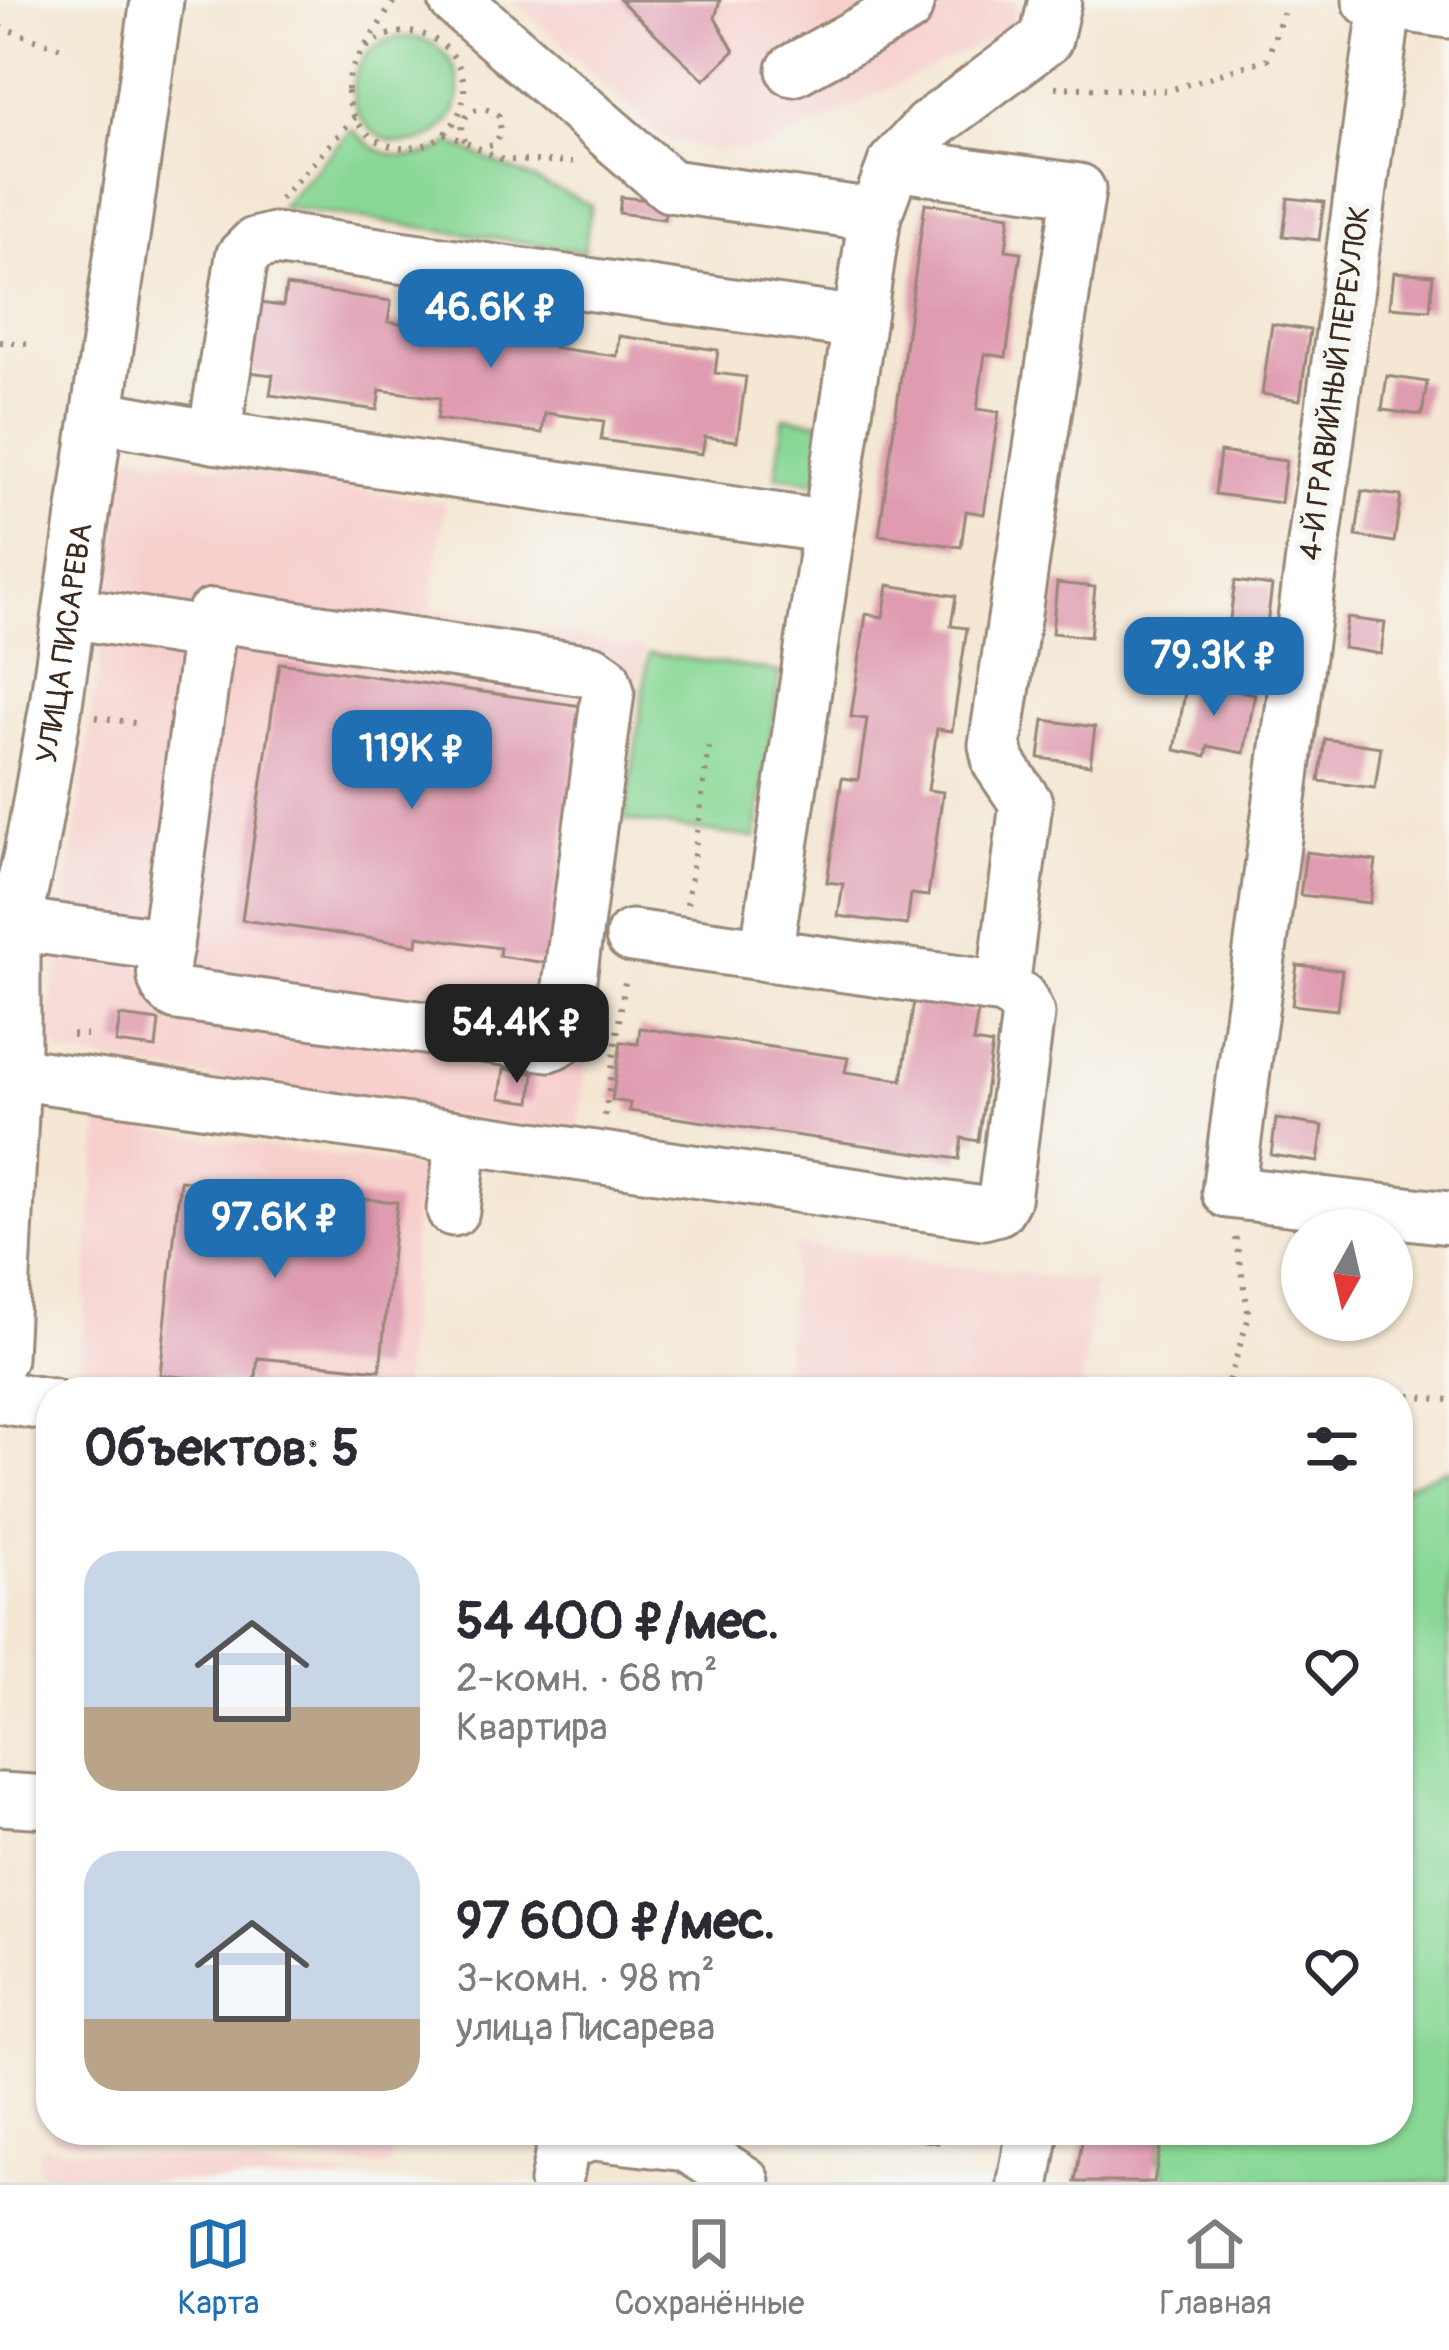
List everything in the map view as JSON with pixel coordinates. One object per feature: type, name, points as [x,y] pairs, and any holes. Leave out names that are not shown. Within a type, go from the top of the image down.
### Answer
[{"type":"street","name":"УЛИЦА ПИСАРЕВА","points":[[0,1358],[14,1073],[7,923],[30,854],[70,612],[157,0]]},
{"type":"street","points":[[454,0],[670,186],[874,215]]},
{"type":"street","points":[[793,70],[906,8],[908,0]]},
{"type":"street","points":[[766,955],[874,215],[893,164],[929,126],[1046,39],[1055,0]]},
{"type":"street","points":[[1380,1],[1449,11]]},
{"type":"street","name":"4-Й ГРАВИЙНЫЙ ПЕРЕУЛОК","points":[[1228,1192],[1380,1]]},
{"type":"street","points":[[893,164],[1079,190],[995,745],[999,763],[1027,803],[1003,988]]},
{"type":"street","points":[[214,437],[242,257],[255,244],[274,239],[859,323]]},
{"type":"street","points":[[99,416],[829,527]]},
{"type":"street","points":[[70,612],[209,634]]},
{"type":"street","points":[[212,616],[592,671],[604,679],[608,692],[560,1040],[550,1045],[177,994],[166,988],[163,978],[167,945],[212,616]]},
{"type":"street","points":[[7,923],[167,945]]},
{"type":"street","points":[[14,1073],[983,1213],[998,1209],[1004,1199],[1028,1015],[1020,998],[1003,988],[632,936]]},
{"type":"street","points":[[453,1210],[462,1138]]},
{"type":"street","points":[[1228,1192],[1449,1218]]},
{"type":"street","points":[[0,1397],[36,1403]]},
{"type":"street","points":[[0,1799],[36,1801]]},
{"type":"street","points":[[556,2182],[562,2152],[568,2145]]},
{"type":"street","points":[[686,2145],[744,2182]]},
{"type":"street","points":[[1024,2182],[1030,2145]]},
{"type":"path","points":[[361,53],[392,33],[429,36],[444,45],[455,57],[465,89],[455,123],[425,145],[406,148],[371,137],[355,117],[348,87],[361,53],[395,0]]},
{"type":"path","points":[[992,80],[1167,92],[1267,58],[1282,13]]},
{"type":"path","points":[[0,27],[68,50]]},
{"type":"path","points":[[490,109],[499,116],[501,133],[494,145],[472,146],[462,134],[462,121],[471,111],[490,109]]},
{"type":"path","points":[[255,244],[266,214],[355,117]]},
{"type":"path","points":[[445,133],[503,160],[591,162],[616,141]]},
{"type":"path","points":[[0,342],[28,344]]},
{"type":"path","points":[[93,716],[136,723]]},
{"type":"path","points":[[682,943],[709,747]]},
{"type":"path","points":[[599,1157],[632,936]]},
{"type":"path","points":[[1228,1192],[1249,1317],[1230,1377]]},
{"type":"path","points":[[1413,1396],[1449,1400]]},
{"type":"shaded area","points":[[515,0],[1016,0],[1012,28],[766,149],[712,151],[660,136]]},
{"type":"shaded area","points":[[128,453],[446,503],[430,609],[644,649],[577,1135],[62,1054],[50,1041]]},
{"type":"shaded area","points":[[99,1123],[419,1168],[403,1377],[79,1377]]},
{"type":"shaded area","points":[[794,1245],[1096,1282],[1082,1377],[784,1377]]},
{"type":"shaded area","points":[[39,2145],[356,2179],[356,2182],[37,2182]]},
{"type":"shaded area","points":[[121,2145],[392,2145],[391,2168]]},
{"type":"green space","points":[[406,37],[426,41],[443,53],[455,70],[459,90],[455,110],[443,127],[426,139],[406,143],[386,139],[369,127],[357,110],[353,90],[357,70],[369,53],[386,41]]},
{"type":"green space","points":[[352,129],[374,147],[399,156],[426,155],[451,143],[591,205],[584,251],[281,207]]},
{"type":"green space","points":[[784,417],[827,423],[819,482],[776,476]]},
{"type":"green space","points":[[649,653],[780,672],[756,838],[625,820]]},
{"type":"green space","points":[[1449,1468],[1449,2182],[1166,2182],[1161,2145],[1413,2145],[1413,1483]]},
{"type":"building","points":[[620,0],[720,0],[715,18],[734,51],[704,80]]},
{"type":"building","points":[[621,197],[666,202],[664,219],[619,213]]},
{"type":"building","points":[[1288,198],[1324,202],[1319,240],[1283,236]]},
{"type":"building","points":[[925,203],[1010,215],[1006,250],[1021,252],[1006,357],[985,354],[977,409],[999,412],[984,514],[966,511],[961,547],[879,535]]},
{"type":"building","points":[[1394,272],[1433,275],[1430,310],[1390,307]]},
{"type":"building","points":[[286,286],[391,301],[388,322],[450,331],[452,311],[557,325],[554,348],[617,356],[619,336],[718,350],[715,373],[746,377],[737,441],[705,437],[702,454],[601,440],[604,421],[545,413],[542,433],[437,419],[440,398],[380,390],[377,410],[270,395],[273,375],[241,371],[251,302],[283,306]]},
{"type":"building","points":[[1272,324],[1310,330],[1300,400],[1262,394]]},
{"type":"building","points":[[1387,376],[1427,382],[1422,415],[1382,410]]},
{"type":"building","points":[[1220,452],[1286,461],[1281,503],[1215,494]]},
{"type":"building","points":[[1362,491],[1401,496],[1394,542],[1356,536]]},
{"type":"building","points":[[1235,581],[1272,586],[1264,647],[1227,641]]},
{"type":"building","points":[[1057,583],[1095,587],[1090,637],[1052,633]]},
{"type":"building","points":[[888,585],[956,596],[951,626],[967,628],[952,731],[937,729],[928,790],[943,792],[928,896],[911,894],[907,925],[838,916],[843,884],[827,882],[842,778],[858,780],[867,719],[851,717],[866,614],[883,617]]},
{"type":"building","points":[[1347,618],[1385,623],[1381,654],[1343,648]]},
{"type":"building","points":[[279,663],[582,706],[546,963],[499,956],[500,948],[418,936],[417,945],[242,920]]},
{"type":"building","points":[[1187,681],[1255,694],[1244,753],[1208,746],[1206,756],[1175,750]]},
{"type":"building","points":[[1044,720],[1095,727],[1090,765],[1039,758]]},
{"type":"building","points":[[1325,739],[1381,747],[1375,788],[1319,781]]},
{"type":"building","points":[[1306,852],[1376,861],[1370,903],[1300,895]]},
{"type":"building","points":[[1297,965],[1342,970],[1337,1010],[1292,1005]]},
{"type":"building","points":[[914,1001],[978,1011],[973,1042],[992,1045],[978,1141],[962,1138],[959,1159],[629,1111],[630,1103],[612,1100],[621,1042],[638,1044],[640,1028],[848,1058],[845,1072],[902,1080]]},
{"type":"building","points":[[120,1016],[159,1021],[156,1048],[116,1043]]},
{"type":"building","points":[[504,1069],[534,1073],[531,1102],[500,1098]]},
{"type":"building","points":[[1276,1119],[1323,1126],[1318,1162],[1271,1155]]},
{"type":"building","points":[[180,1180],[397,1202],[380,1370],[258,1358],[256,1377],[160,1375]]},
{"type":"building","points":[[1081,2145],[1160,2145],[1154,2182],[1075,2182]]}]
